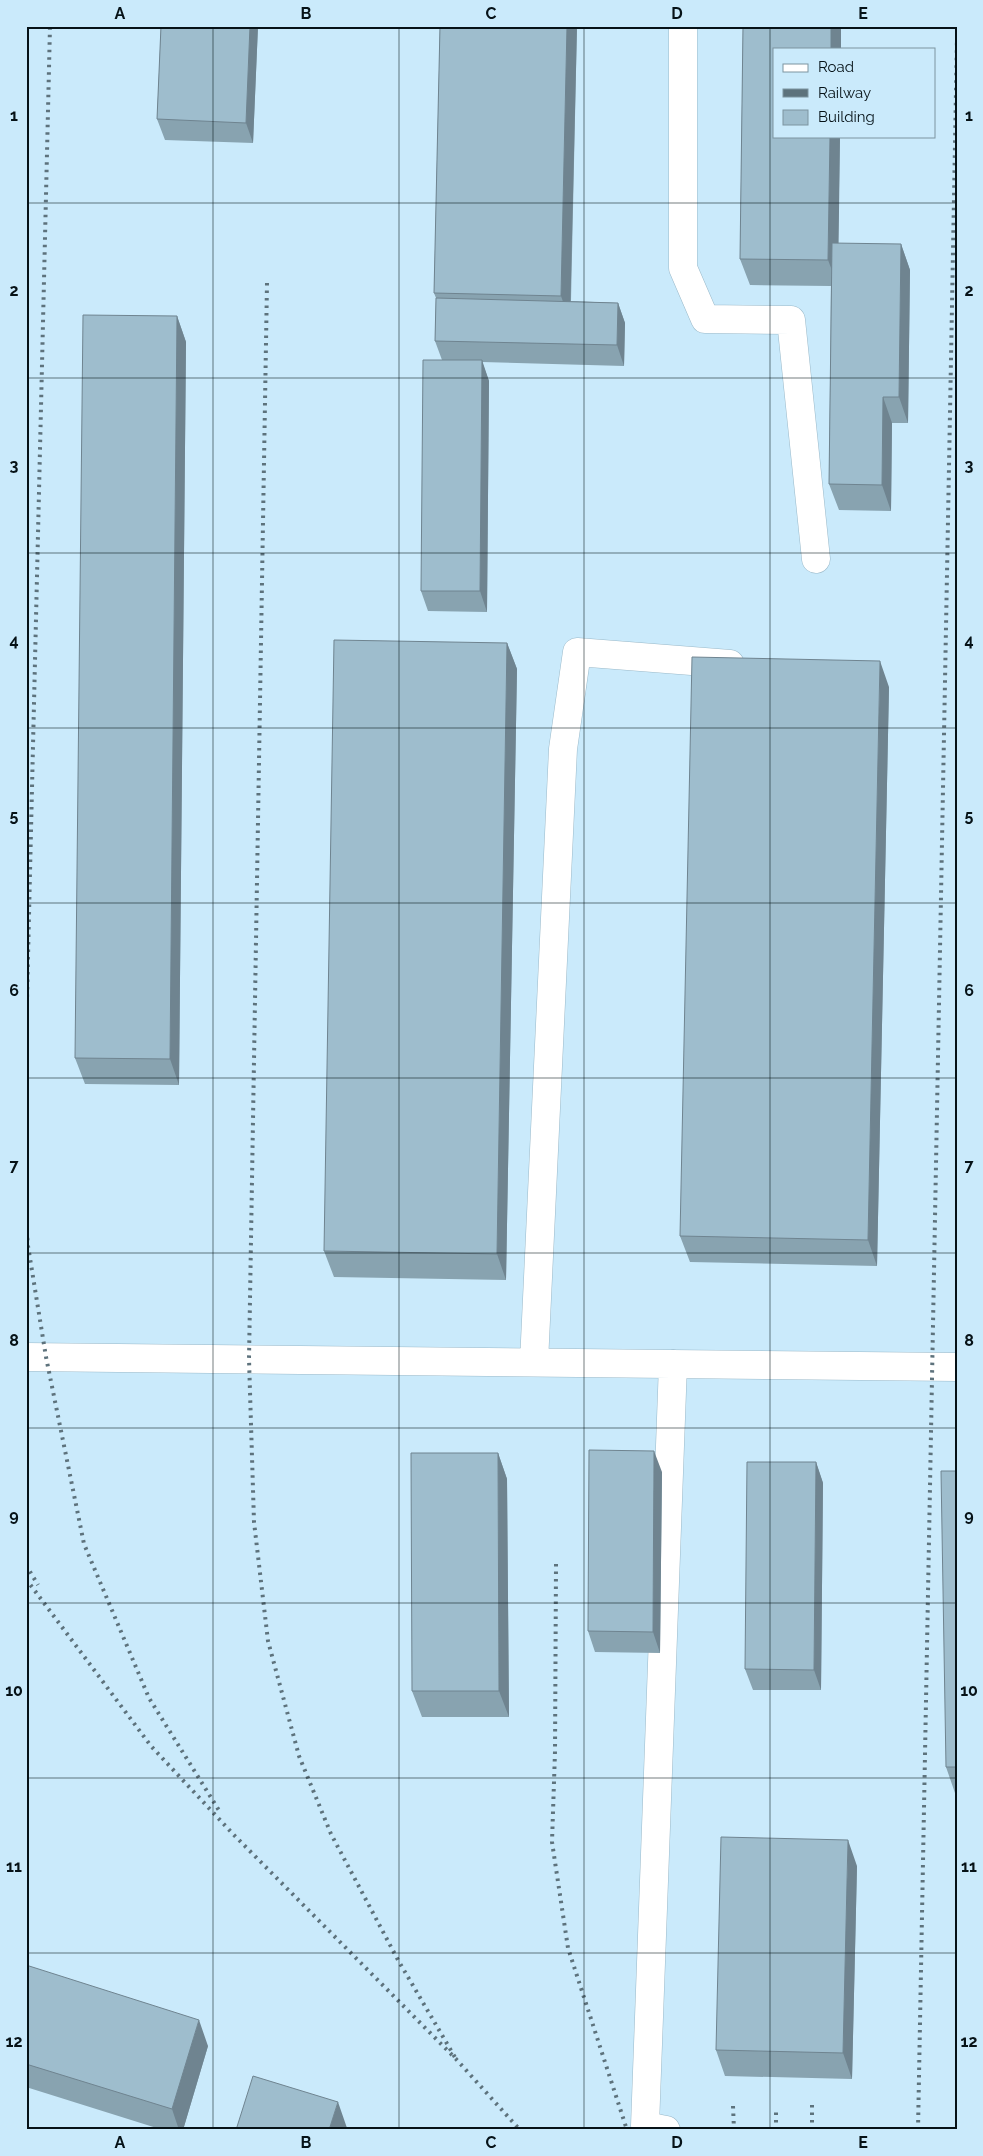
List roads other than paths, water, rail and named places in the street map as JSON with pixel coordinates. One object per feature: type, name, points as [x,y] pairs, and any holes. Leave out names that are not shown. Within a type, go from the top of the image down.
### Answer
[{"type":"lane","points":[[683,26],[683,268],[705,319],[791,320],[816,559]]},
{"type":"lane","points":[[534,1362],[562,749],[576,652],[753,666]]},
{"type":"lane","points":[[26,1357],[957,1367]]},
{"type":"lane","points":[[666,2130],[645,2126],[673,1364]]},
{"type":"railway","points":[[26,1042],[50,26]]},
{"type":"railway","points":[[918,2130],[957,37]]},
{"type":"railway","points":[[267,283],[249,1359],[254,1522],[268,1641],[299,1756],[331,1834],[398,1960],[456,2059]]},
{"type":"railway","points":[[26,1223],[46,1357],[84,1544],[149,1698],[220,1812]]},
{"type":"railway","points":[[556,1564],[555,1752],[552,1842],[568,1948],[627,2130]]},
{"type":"railway","points":[[26,1565],[38,1585]]},
{"type":"railway","points":[[26,1579],[151,1746],[233,1834],[456,2059],[520,2130]]},
{"type":"railway","points":[[812,2105],[812,2130]]},
{"type":"railway","points":[[733,2106],[734,2130]]},
{"type":"railway","points":[[776,2108],[776,2130]]}]
